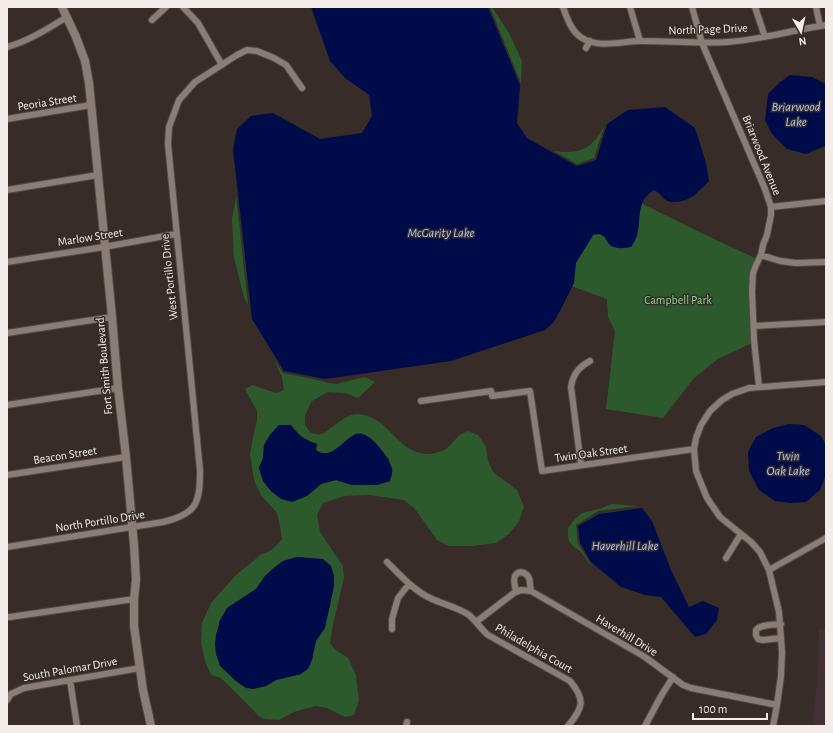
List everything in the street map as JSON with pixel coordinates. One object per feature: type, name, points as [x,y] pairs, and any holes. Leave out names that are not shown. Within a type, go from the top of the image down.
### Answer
[{"type":"street","name":"Fort Smith Boulevard","points":[[62,7],[85,61],[89,83],[132,526],[136,580],[134,626],[151,726]]},
{"type":"street","points":[[152,20],[166,7]]},
{"type":"street","points":[[183,7],[198,23],[222,65]]},
{"type":"street","points":[[563,7],[570,26],[581,38],[590,41],[586,48]]},
{"type":"street","points":[[630,7],[640,41]]},
{"type":"street","name":"Briarwood Avenue","points":[[692,7],[702,43],[765,189],[771,207],[767,235],[761,255],[753,273],[752,291],[758,387]]},
{"type":"street","points":[[755,7],[765,37]]},
{"type":"street","points":[[816,7],[823,25]]},
{"type":"street","points":[[7,47],[20,44],[67,17]]},
{"type":"street","name":"North Page Drive","points":[[590,41],[606,44],[640,41],[702,43],[727,42],[765,37],[823,25]]},
{"type":"street","name":"West Portillo Drive","points":[[193,508],[198,498],[200,487],[200,470],[168,144],[170,127],[179,100],[195,82],[247,47],[274,58],[286,65],[302,88]]},
{"type":"street","name":"Peoria Street","points":[[7,119],[91,105]]},
{"type":"street","points":[[7,190],[98,175]]},
{"type":"street","points":[[771,207],[826,201]]},
{"type":"street","name":"Marlow Street","points":[[7,262],[176,234]]},
{"type":"street","points":[[761,255],[780,261],[796,263],[826,262]]},
{"type":"street","points":[[7,333],[112,317]]},
{"type":"street","points":[[754,326],[826,322]]},
{"type":"street","points":[[581,465],[571,387],[576,372],[582,365],[590,361]]},
{"type":"street","points":[[773,726],[781,676],[782,652],[781,624],[770,570],[760,552],[751,542],[720,517],[707,498],[696,471],[694,449],[701,425],[710,411],[722,400],[732,394],[749,388],[826,382]]},
{"type":"street","points":[[7,405],[118,388]]},
{"type":"street","name":"Twin Oak Street","points":[[421,401],[491,391],[492,396],[530,391],[542,471],[694,449]]},
{"type":"street","name":"Beacon Street","points":[[7,476],[126,457]]},
{"type":"street","name":"North Portillo Drive","points":[[7,547],[177,519],[193,508]]},
{"type":"street","points":[[726,558],[741,534]]},
{"type":"street","points":[[770,570],[826,538]]},
{"type":"street","name":"Philadelphia Court","points":[[387,562],[409,584],[430,598],[468,614],[488,635],[570,681],[581,696],[581,705],[577,715],[568,726]]},
{"type":"street","points":[[476,622],[516,592],[521,590],[531,591],[529,578],[523,572],[515,576],[514,584],[516,592]]},
{"type":"street","points":[[392,629],[392,619],[398,598],[409,584]]},
{"type":"street","name":"Haverhill Drive","points":[[531,591],[645,657],[691,688],[777,705]]},
{"type":"street","points":[[7,617],[134,600]]},
{"type":"street","points":[[781,624],[758,627],[756,630],[758,639],[763,640],[781,638]]},
{"type":"street","name":"South Palomar Drive","points":[[7,700],[10,694],[24,688],[140,668]]},
{"type":"street","points":[[645,726],[660,696],[673,677]]},
{"type":"street","points":[[70,680],[77,726]]},
{"type":"shaded area","points":[[819,629],[826,629],[826,726],[812,726],[818,675]]},
{"type":"green space","points":[[490,7],[492,7],[509,33],[522,61],[521,83]]},
{"type":"green space","points":[[604,127],[594,158],[577,164],[554,151],[570,152],[585,148],[598,137]]},
{"type":"green space","points":[[235,185],[248,305],[244,297],[234,258],[232,219],[236,197]]},
{"type":"green space","name":"Campbell Park","points":[[606,186],[755,258],[749,290],[752,343],[718,359],[694,378],[663,418],[606,409],[615,331],[608,317],[607,299],[549,278]]},
{"type":"green space","points":[[274,360],[283,373],[324,382],[336,384],[365,377],[375,382],[358,398],[345,393],[328,392],[312,401],[305,415],[305,425],[311,433],[323,433],[349,416],[357,414],[369,416],[379,422],[406,446],[416,452],[428,454],[445,450],[460,435],[467,431],[478,435],[486,447],[488,461],[493,472],[517,490],[524,507],[519,521],[509,534],[496,543],[472,546],[449,546],[437,540],[415,509],[404,500],[369,495],[344,496],[323,503],[317,515],[320,532],[343,566],[344,578],[333,624],[330,644],[348,658],[356,675],[359,700],[354,715],[345,717],[327,708],[315,706],[294,712],[279,720],[264,719],[259,716],[221,678],[211,675],[205,661],[201,643],[202,623],[211,603],[236,575],[262,554],[270,551],[282,539],[277,513],[261,495],[254,480],[250,454],[257,420],[257,411],[245,389],[252,385],[276,393],[284,390],[282,377]],"holes":[[[279,425],[291,425],[302,437],[317,444],[316,450],[322,453],[331,452],[346,441],[371,438],[389,459],[390,481],[377,485],[352,485],[336,480],[321,484],[307,496],[281,499],[271,491],[263,481],[259,468],[263,458],[264,445]],[[297,557],[306,558],[331,604],[316,641],[312,660],[301,674],[276,680],[266,686],[253,689],[216,635],[219,625],[227,608],[256,589],[265,576],[283,561]]]},
{"type":"green space","points":[[612,504],[639,506],[598,511],[576,525],[578,544],[594,567],[588,562],[581,552],[569,541],[568,528],[582,513]]},
{"type":"water","name":"McGarity Lake","points":[[311,7],[488,7],[520,85],[517,123],[527,138],[577,166],[596,160],[607,124],[628,110],[665,107],[695,128],[706,163],[709,181],[693,196],[686,200],[677,202],[664,199],[654,190],[649,194],[645,198],[641,208],[637,236],[631,247],[616,248],[609,243],[604,236],[598,234],[593,235],[576,263],[574,283],[562,307],[554,322],[545,330],[451,361],[325,379],[284,371],[252,319],[233,149],[237,129],[251,116],[273,113],[320,139],[362,133],[372,116],[369,95],[345,78],[330,61]]},
{"type":"water","name":"Briarwood Lake","points":[[790,75],[812,77],[826,84],[826,143],[825,146],[806,154],[787,149],[772,134],[765,120],[768,94],[780,82]]},
{"type":"water","name":"Twin Oak Lake","points":[[789,424],[804,425],[821,436],[826,445],[825,477],[820,490],[806,502],[791,503],[775,501],[759,490],[749,471],[748,452],[756,437],[773,428]]},
{"type":"water","points":[[279,425],[291,425],[302,437],[317,444],[316,450],[321,453],[332,452],[356,434],[367,436],[378,445],[390,463],[392,471],[390,481],[377,485],[352,485],[336,480],[321,484],[307,496],[292,502],[281,499],[271,491],[263,481],[259,468],[263,458],[264,445]]},
{"type":"water","name":"Haverhill Lake","points":[[642,508],[652,521],[671,570],[689,607],[703,601],[719,608],[717,620],[706,634],[695,637],[661,597],[645,595],[621,587],[591,562],[580,543],[578,526],[599,514]]},
{"type":"water","points":[[297,557],[323,559],[331,566],[334,576],[334,586],[325,628],[316,641],[312,660],[308,669],[301,674],[276,680],[266,686],[253,689],[246,688],[237,682],[220,666],[216,654],[215,644],[219,622],[227,608],[256,589],[265,576],[275,567],[283,561]]}]
